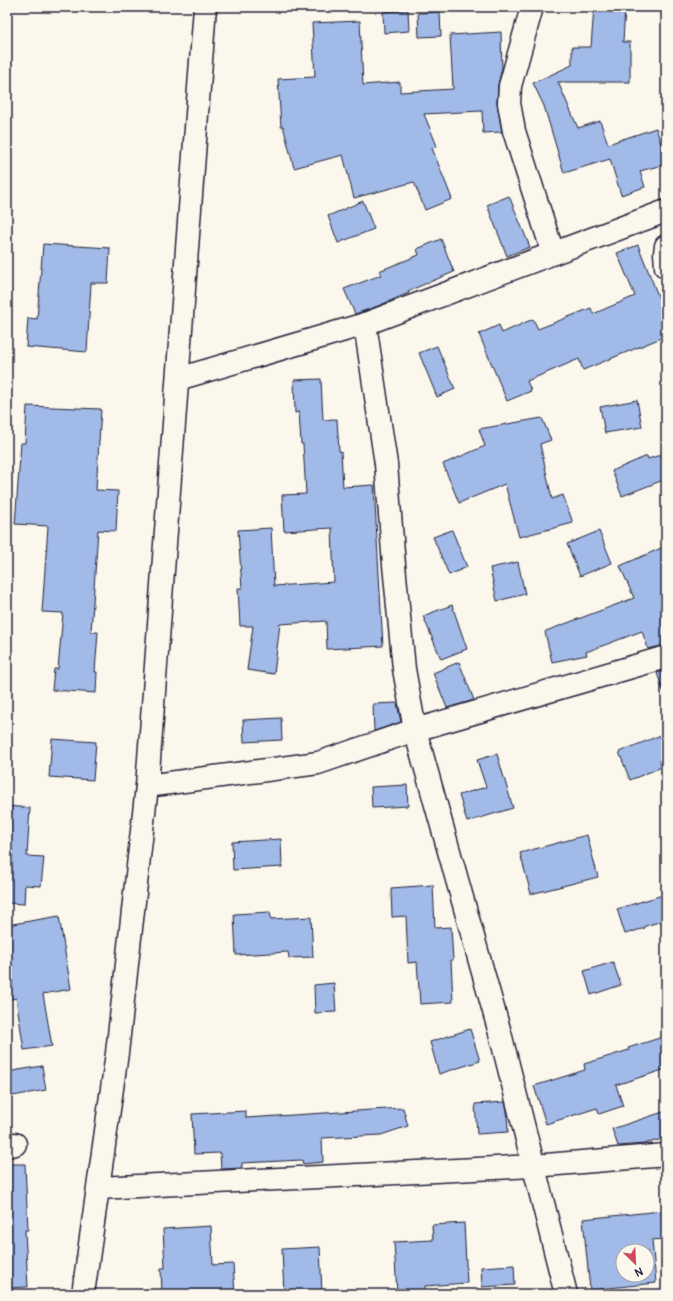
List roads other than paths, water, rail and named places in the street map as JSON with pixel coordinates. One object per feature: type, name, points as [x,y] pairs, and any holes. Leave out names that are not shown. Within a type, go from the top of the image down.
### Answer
[{"type":"street","points":[[83,1294],[117,1053],[147,786],[205,7]]},
{"type":"street","points":[[532,7],[510,86],[509,103],[514,131],[553,253]]},
{"type":"street","points":[[178,379],[365,324],[666,211]]},
{"type":"street","points":[[666,246],[666,267]]},
{"type":"street","points":[[365,324],[386,464],[404,669],[415,730],[500,1033],[566,1294]]},
{"type":"street","points":[[147,786],[318,763],[415,730],[666,657]]},
{"type":"street","points":[[99,1188],[534,1166],[666,1155]]}]
